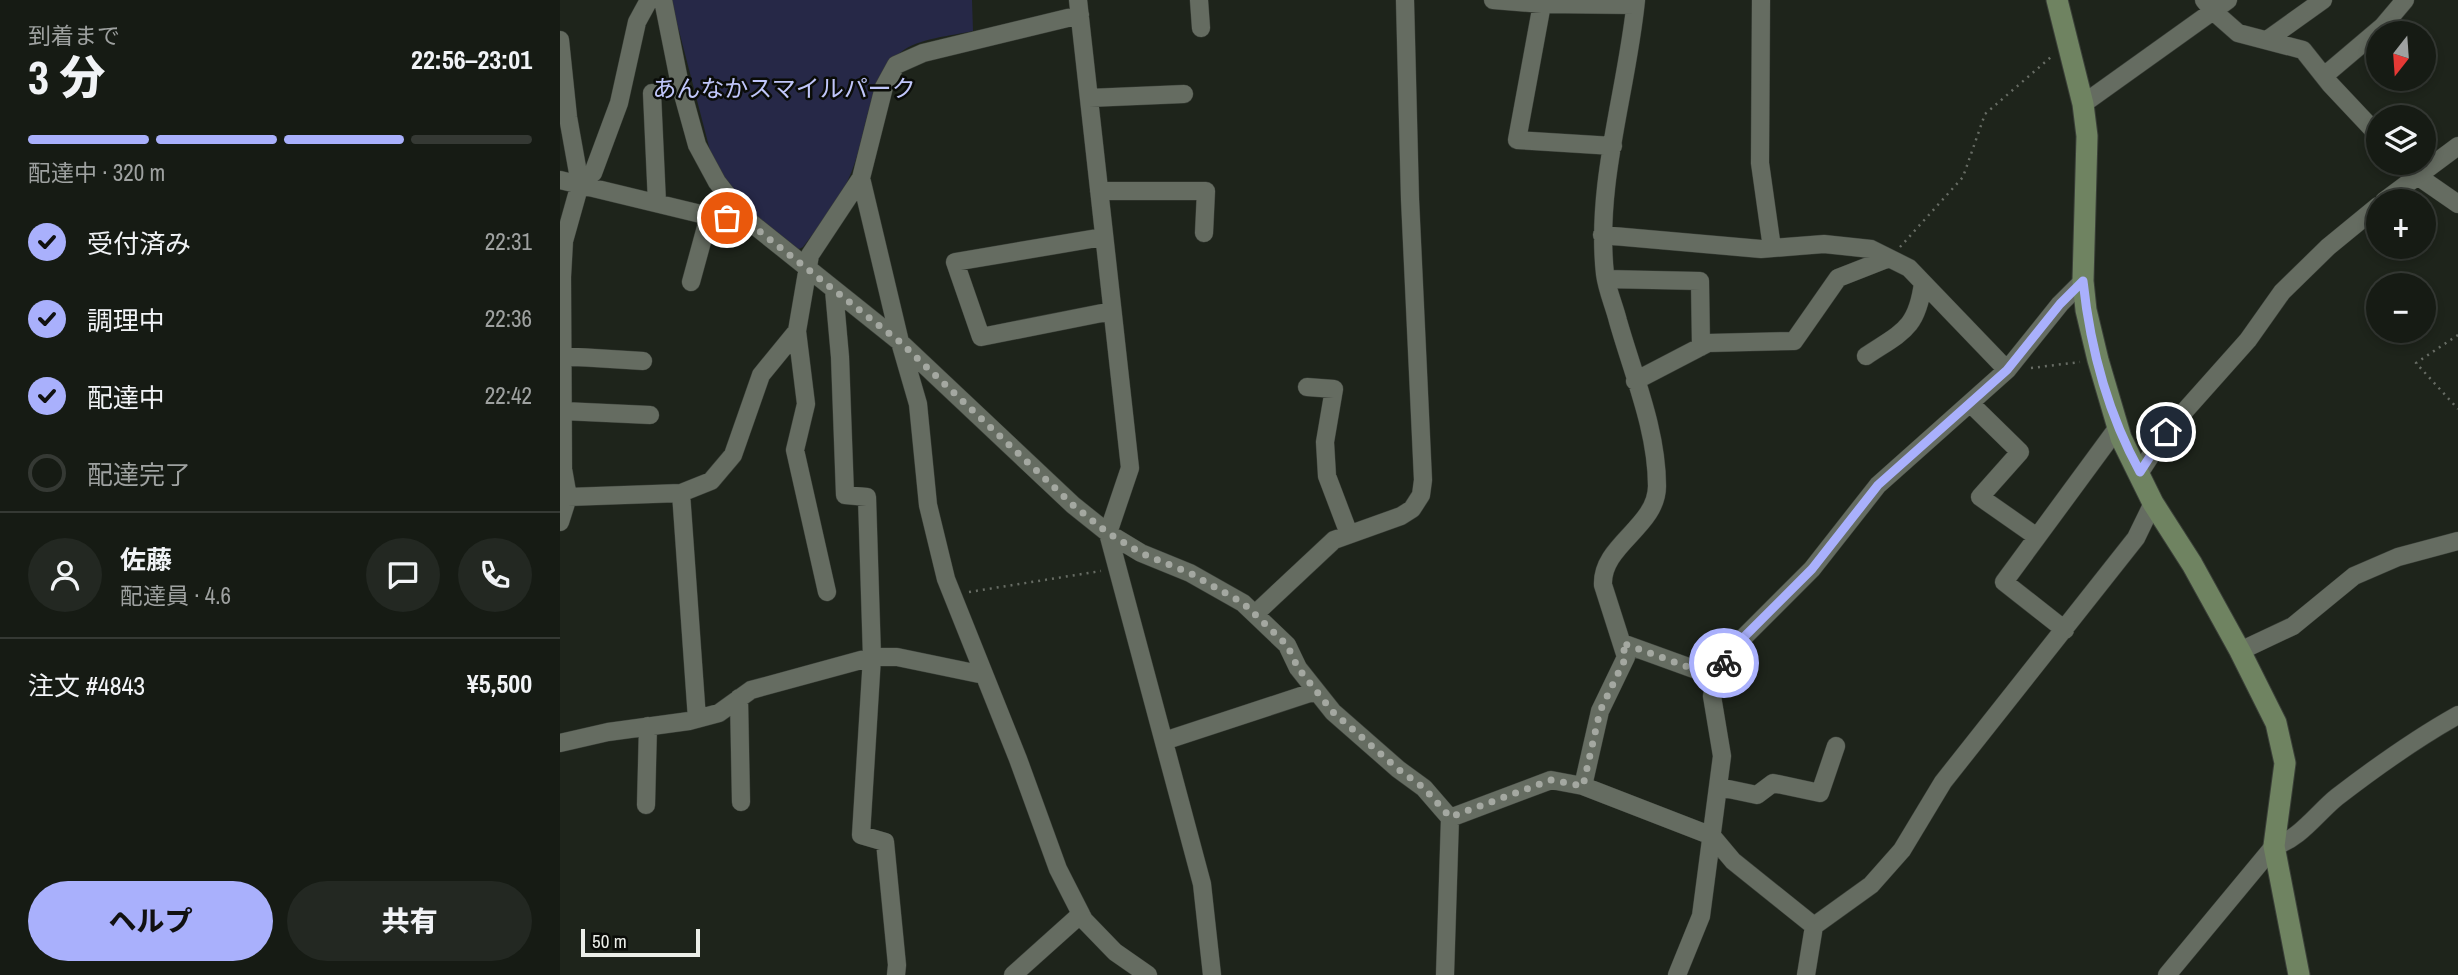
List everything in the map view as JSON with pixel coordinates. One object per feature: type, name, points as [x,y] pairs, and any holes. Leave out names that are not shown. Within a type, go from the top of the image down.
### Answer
[{"type":"street","points":[[580,184],[593,173],[619,103],[637,22],[649,0]]},
{"type":"street","points":[[663,0],[679,80],[697,145],[717,182],[744,219],[900,342],[1073,505],[1108,533],[1141,553],[1190,573],[1243,603],[1287,645],[1298,668],[1333,712],[1424,788],[1450,817],[1445,975]]},
{"type":"street","points":[[1199,0],[1201,28]]},
{"type":"street","points":[[1255,614],[1334,540],[1401,516],[1412,509],[1421,495],[1423,480],[1410,199],[1405,0]]},
{"type":"street","points":[[1493,0],[1542,4],[1635,3],[1602,235],[1606,279],[1656,458],[1657,490],[1653,507],[1611,558],[1602,576],[1626,657],[1600,711],[1583,786]]},
{"type":"street","points":[[1762,0],[1759,163],[1772,248]]},
{"type":"street","points":[[2057,0],[2083,104],[2087,136],[2083,281],[2086,310],[2098,359],[2118,427],[2153,503],[2192,565],[2276,723],[2285,763],[2274,846],[2299,975]]},
{"type":"street","points":[[2083,104],[2208,5],[2228,0]]},
{"type":"street","points":[[2267,40],[2323,0]]},
{"type":"street","points":[[2324,76],[2384,26],[2405,0]]},
{"type":"street","points":[[1542,4],[1517,140],[1613,146]]},
{"type":"street","points":[[2208,5],[2238,33],[2303,50],[2366,122]]},
{"type":"street","points":[[827,592],[795,450],[806,404],[797,331],[810,255],[861,178],[884,87],[897,65],[923,53],[1079,7],[1130,468],[1108,533],[1202,884],[1212,975]]},
{"type":"street","points":[[560,40],[568,117],[580,184],[564,242],[561,469],[568,497],[560,522]]},
{"type":"street","points":[[652,93],[657,203]]},
{"type":"street","points":[[1089,98],[1184,94]]},
{"type":"street","points":[[2436,157],[2458,146]]},
{"type":"street","points":[[2394,189],[2406,175]]},
{"type":"street","points":[[2419,175],[2458,204]]},
{"type":"street","points":[[861,178],[900,342],[918,404],[928,505],[946,579],[1058,869],[1081,914],[1115,952],[1148,975]]},
{"type":"street","points":[[560,180],[709,216],[744,219]]},
{"type":"street","points":[[1098,191],[1206,191],[1204,233]]},
{"type":"street","points":[[691,282],[709,216]]},
{"type":"street","points":[[2140,472],[2166,432],[2248,340],[2282,292],[2328,247],[2366,216]]},
{"type":"street","points":[[1602,235],[1772,248],[1824,244],[1871,250],[1909,268],[2007,370]]},
{"type":"street","points":[[1103,237],[956,262],[981,337],[1112,311]]},
{"type":"street","points":[[1635,381],[1708,343],[1794,341],[1838,278],[1889,258]]},
{"type":"street","points":[[1606,279],[1700,281],[1701,346]]},
{"type":"street","points":[[1677,975],[1701,916],[1722,756],[1712,696],[1716,677],[1731,650],[1812,569],[1878,485],[2007,370],[2060,304],[2083,281]]},
{"type":"street","points":[[1866,356],[1906,330],[1920,310],[1923,283]]},
{"type":"street","points":[[834,290],[840,357],[845,495],[867,496],[872,657],[861,835],[885,842],[896,975]]},
{"type":"street","points":[[568,497],[681,493],[711,481],[733,455],[761,375],[797,331]]},
{"type":"street","points":[[562,356],[643,360]]},
{"type":"street","points":[[1307,387],[1334,389],[1325,442],[1327,475],[1349,534]]},
{"type":"street","points":[[1971,404],[2020,452],[1980,497],[2037,537]]},
{"type":"street","points":[[563,411],[650,415]]},
{"type":"street","points":[[2065,630],[2004,582],[2118,427]]},
{"type":"street","points":[[681,493],[697,719]]},
{"type":"street","points":[[1806,975],[1814,926],[1871,886],[1902,850],[1943,782],[2136,538],[2153,503]]},
{"type":"street","points":[[2240,651],[2293,626],[2354,576],[2398,557],[2458,541]]},
{"type":"street","points":[[1622,643],[1716,677]]},
{"type":"street","points":[[560,743],[719,713],[751,690],[872,657],[897,657],[984,675]]},
{"type":"street","points":[[1164,741],[1316,691]]},
{"type":"street","points":[[739,698],[741,802]]},
{"type":"street","points":[[2167,975],[2274,846],[2286,843],[2334,800],[2411,741],[2458,715]]},
{"type":"street","points":[[646,805],[648,726]]},
{"type":"street","points":[[1719,787],[1757,795],[1773,783],[1820,793],[1836,746]]},
{"type":"street","points":[[1450,817],[1551,780],[1583,786],[1712,836],[1733,861],[1814,926]]},
{"type":"street","points":[[1013,975],[1081,914]]},
{"type":"path","points":[[1889,258],[1963,177],[1984,114],[2067,43]]},
{"type":"path","points":[[2458,335],[2416,363],[2458,410]]},
{"type":"path","points":[[2007,370],[2098,359]]},
{"type":"path","points":[[952,595],[1118,569]]},
{"type":"green space","name":"あんなかスマイルパーク","points":[[671,0],[972,0],[973,31],[908,47],[889,65],[873,95],[855,164],[844,189],[803,247],[795,251],[729,192],[713,162]]},
{"type":"way so far","points":[[727,218],[744,219],[900,342],[1073,505],[1108,533],[1141,553],[1190,573],[1243,603],[1287,645],[1298,668],[1333,712],[1424,788],[1450,817],[1551,780],[1583,786],[1600,711],[1626,657],[1622,643],[1716,677],[1724,663]]},
{"type":"route","points":[[1724,663],[1731,650],[1812,569],[1878,485],[2007,370],[2060,304],[2083,281],[2086,310],[2101,372],[2121,438],[2140,472],[2166,432]]}]
